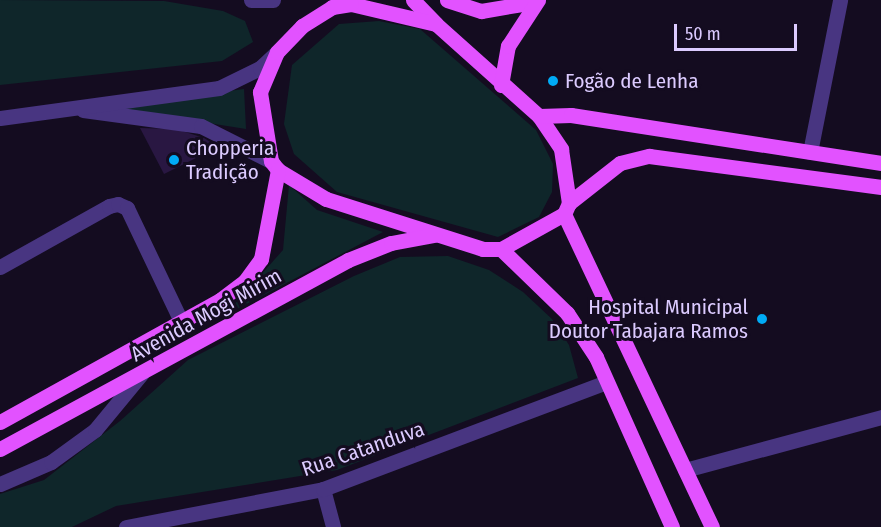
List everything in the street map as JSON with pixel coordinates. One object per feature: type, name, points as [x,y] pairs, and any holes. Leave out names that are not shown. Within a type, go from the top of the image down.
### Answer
[{"type":"main road","points":[[413,0],[501,85],[539,116],[561,150],[566,208],[712,527]]},
{"type":"main road","points":[[447,0],[481,11],[536,1]]},
{"type":"main road","points":[[501,85],[508,46],[536,1]]},
{"type":"main road","points":[[277,52],[302,26],[332,4],[360,5],[436,24]]},
{"type":"main road","name":"Avenida Mogi Mirim","points":[[0,422],[182,321],[245,281],[261,259],[274,166],[260,92],[277,52]]},
{"type":"main road","points":[[539,116],[571,115],[881,164]]},
{"type":"main road","points":[[274,166],[326,199],[483,249],[501,249],[566,208],[620,163],[649,156],[881,187]]},
{"type":"main road","name":"Avenida Mogi Mirim","points":[[0,449],[348,260],[391,243],[438,235]]},
{"type":"main road","points":[[501,249],[567,313],[596,357],[672,527]]},
{"type":"street","points":[[251,0],[273,0]]},
{"type":"street","points":[[810,152],[840,0]]},
{"type":"street","points":[[0,118],[219,88],[260,68],[277,52]]},
{"type":"street","points":[[74,109],[201,126],[274,166]]},
{"type":"street","points":[[0,267],[109,206],[118,204],[127,208],[182,321]]},
{"type":"street","points":[[0,484],[51,462],[95,430],[142,373]]},
{"type":"street","name":"Rua Catanduva","points":[[126,527],[322,489],[606,382]]},
{"type":"street","points":[[685,470],[881,417]]},
{"type":"street","points":[[322,489],[333,527]]},
{"type":"green space","points":[[0,0],[164,1],[223,11],[245,21],[253,42],[222,61],[0,85]]},
{"type":"green space","points":[[379,21],[420,29],[536,130],[553,164],[552,192],[539,217],[498,237],[337,192],[294,154],[284,124],[292,65],[339,24]]},
{"type":"green space","points":[[244,89],[246,129],[107,107]]},
{"type":"green space","points":[[289,185],[317,210],[383,232],[224,316],[283,250]]},
{"type":"green space","points":[[448,256],[489,270],[523,292],[552,319],[569,345],[578,378],[337,470],[116,506],[72,527],[0,527],[0,494],[44,480],[120,421],[188,360],[354,276],[400,257]]},
{"type":"building","name":"Chopperia Tradição","points":[[140,128],[176,129],[204,138],[218,147],[164,174]]},
{"type":"place","name":"Fogão de Lenha","points":[[553,81]]},
{"type":"place","name":"Chopperia Tradição","points":[[174,160]]},
{"type":"place","name":"Hospital Municipal Doutor Tabajara Ramos","points":[[762,319]]}]
